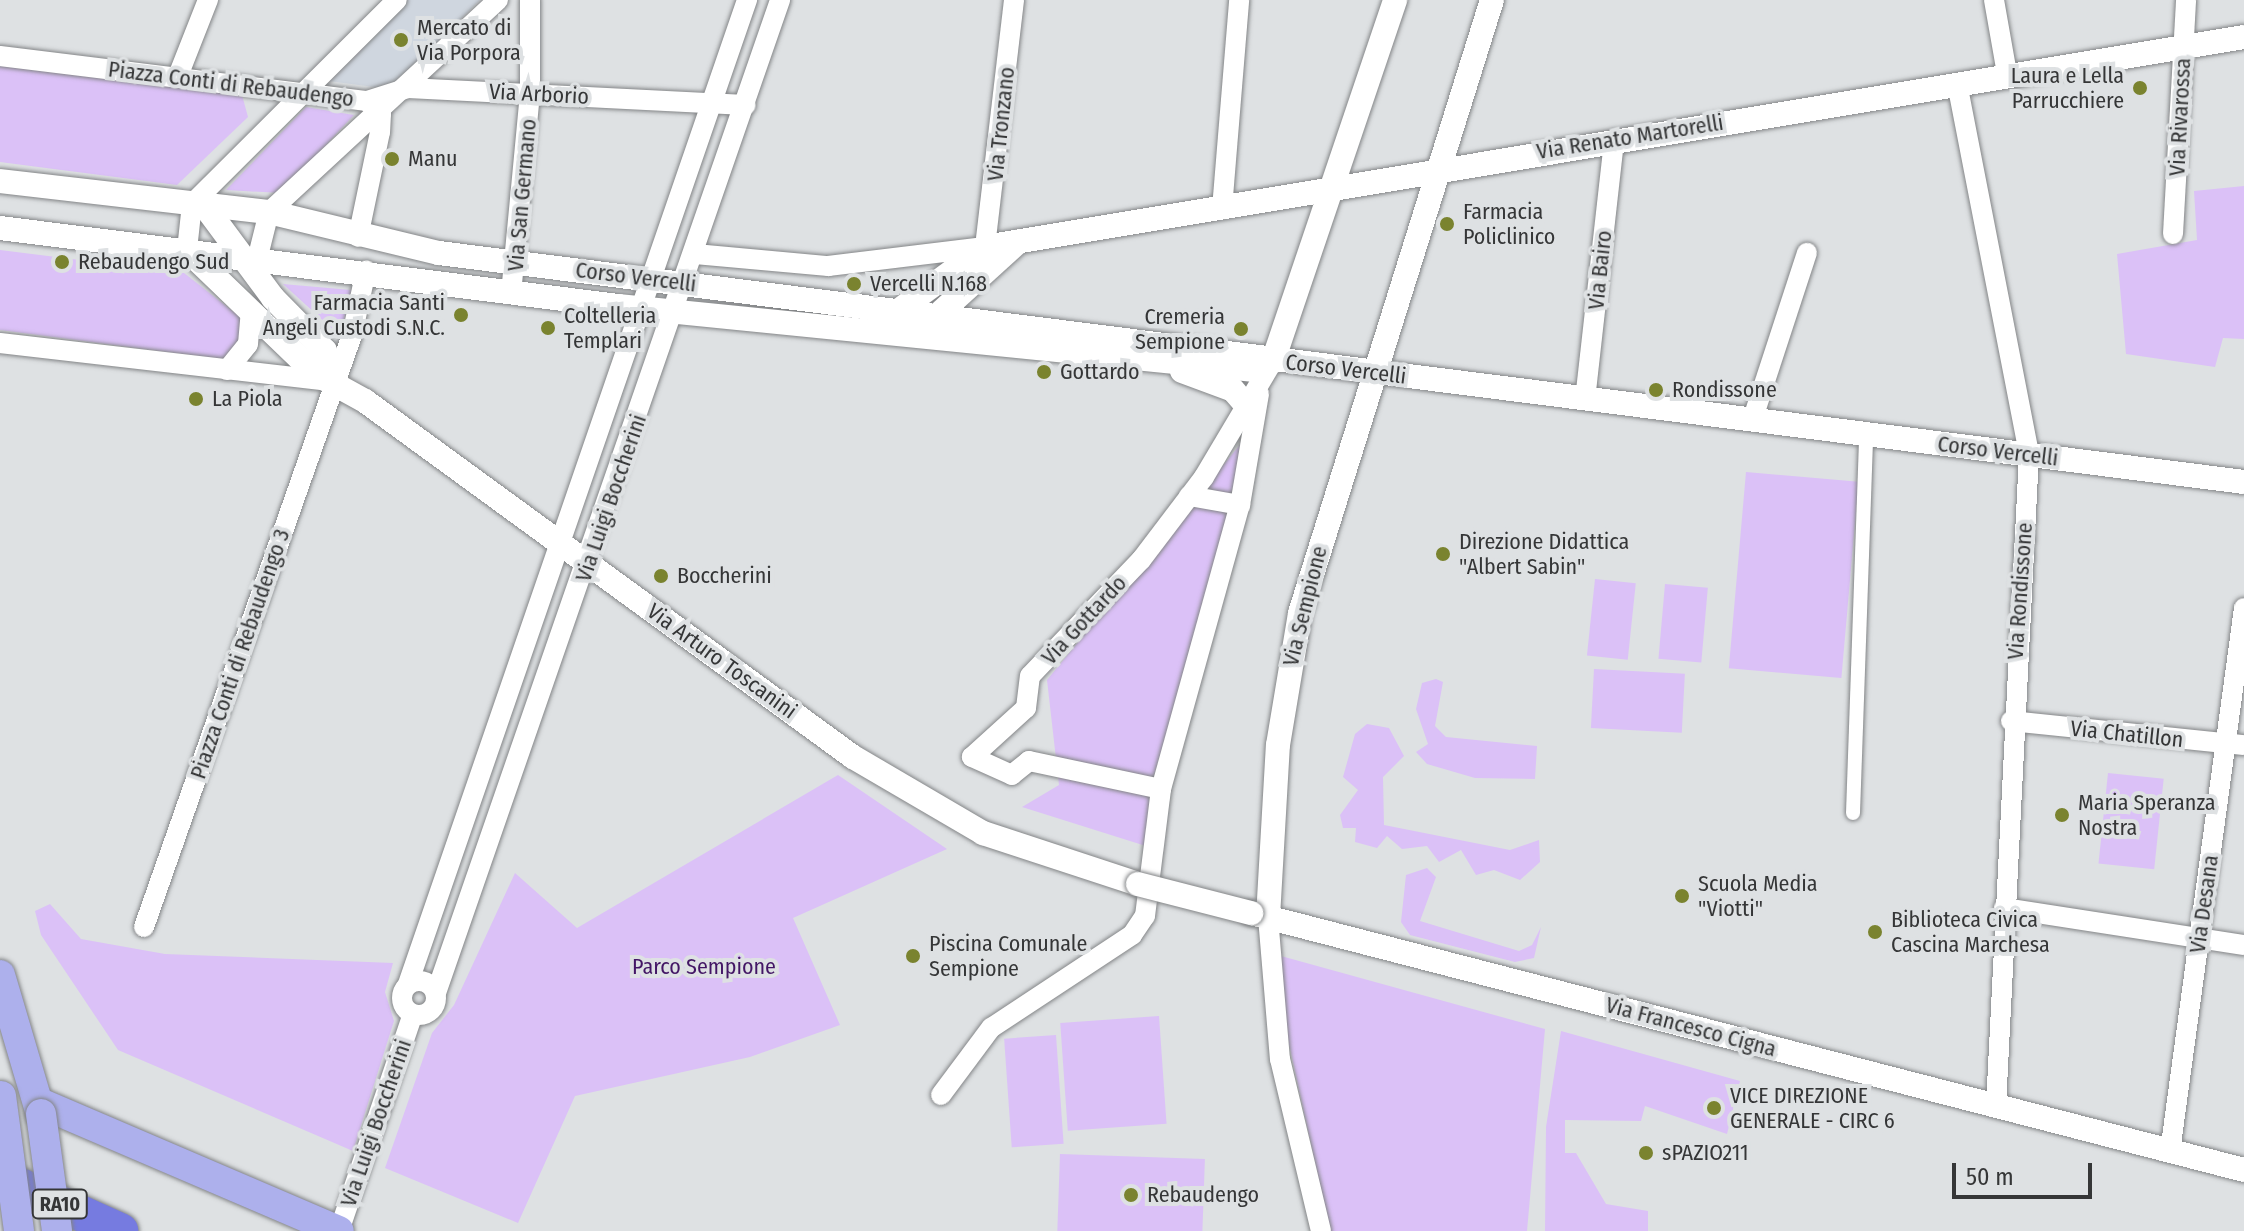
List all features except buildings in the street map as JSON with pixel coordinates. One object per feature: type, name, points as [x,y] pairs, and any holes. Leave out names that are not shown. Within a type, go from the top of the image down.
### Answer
[{"type":"highway","name":"RA10","points":[[0,1177],[120,1231]]},
{"type":"highway","name":"RA10","points":[[0,1215],[35,1231]]},
{"type":"main road","points":[[0,975],[40,1109],[57,1231]]},
{"type":"main road","points":[[1,1091],[19,1231]]},
{"type":"main road","points":[[40,1109],[339,1231]]},
{"type":"street","points":[[178,76],[208,0]]},
{"type":"street","points":[[187,250],[198,204],[397,0]]},
{"type":"street","points":[[248,255],[269,212],[374,108],[408,88],[498,0]]},
{"type":"street","name":"Via San Germano","points":[[511,294],[517,263],[530,93],[530,0]]},
{"type":"street","name":"Via Luigi Boccherini","points":[[408,984],[561,543],[637,308],[747,0]]},
{"type":"street","name":"Via Luigi Boccherini","points":[[436,993],[685,283],[780,0]]},
{"type":"street","name":"Via Tronzano","points":[[985,247],[1014,0]]},
{"type":"street","points":[[1222,209],[1239,0]]},
{"type":"street","name":"Via Gottardo","points":[[1161,789],[1029,761],[1012,775],[972,757],[1026,708],[1030,676],[1141,560],[1189,496],[1252,400],[1273,361],[1335,188],[1395,0]]},
{"type":"street","name":"Via Sempione","points":[[1321,1231],[1280,1059],[1259,915],[1292,649],[1372,371],[1492,0]]},
{"type":"street","points":[[1994,0],[2007,74]]},
{"type":"street","name":"Via Rivarossa","points":[[2173,234],[2186,0]]},
{"type":"street","name":"Via Renato Martorelli","points":[[895,257],[985,247],[1222,209],[1437,169],[2244,37]]},
{"type":"street","name":"Piazza Conti di Rebaudengo","points":[[0,56],[178,76],[374,108],[358,237]]},
{"type":"street","name":"Via Rondissone","points":[[1957,83],[2029,455],[2011,721],[1996,1107]]},
{"type":"street","name":"Via Arborio","points":[[408,88],[746,105]]},
{"type":"street","name":"Via Bairo","points":[[1585,400],[1614,140]]},
{"type":"street","name":"Corso Vercelli","points":[[0,181],[269,212],[358,237],[517,263],[1258,352],[1273,361],[2244,482]]},
{"type":"street","points":[[198,204],[248,255],[325,351],[336,382]]},
{"type":"street","name":"Corso Vercelli","points":[[0,228],[248,255],[511,294],[637,308],[676,308],[1255,370],[1273,361]]},
{"type":"street","points":[[922,334],[936,312],[1018,242]]},
{"type":"street","name":"Via Renato Martorelli","points":[[902,308],[985,247]]},
{"type":"street","name":"Via Arturo Toscanini","points":[[187,250],[316,374],[336,382],[909,792],[1029,851],[1138,884]]},
{"type":"street","points":[[1752,421],[1807,253]]},
{"type":"street","name":"Corso Vercelli","points":[[695,254],[820,266],[895,257]]},
{"type":"street","points":[[336,382],[366,271]]},
{"type":"street","points":[[227,370],[248,344],[251,311]]},
{"type":"street","points":[[0,343],[336,382]]},
{"type":"street","points":[[1163,360],[1252,400]]},
{"type":"street","name":"Piazza Conti di Rebaudengo 3","points":[[144,927],[336,382]]},
{"type":"street","name":"Via Gottardo","points":[[941,1095],[991,1028],[1140,928],[1159,846],[1161,789],[1240,505],[1252,400]]},
{"type":"street","points":[[1853,813],[1866,435]]},
{"type":"street","points":[[1189,496],[1240,505]]},
{"type":"street","name":"Via Desana","points":[[2170,1152],[2200,939],[2235,744],[2244,608]]},
{"type":"street","name":"Via Chatillon","points":[[2011,721],[2235,744]]},
{"type":"street","name":"Via Francesco Cigna","points":[[1138,884],[2244,1170]]},
{"type":"street","points":[[2004,908],[2244,945]]},
{"type":"street","points":[[422,980],[436,993],[433,1008],[413,1014],[401,998],[408,984],[422,980]]},
{"type":"street","name":"Via Luigi Boccherini","points":[[339,1231],[413,1014]]},
{"type":"shaded area","name":"Mercato di Via Porpora","points":[[405,0],[480,0],[389,89],[321,80]]},
{"type":"green space","points":[[0,63],[242,95],[248,117],[177,185],[0,162]]},
{"type":"green space","points":[[306,107],[354,115],[281,193],[226,190]]},
{"type":"green space","points":[[2244,186],[2244,339],[2223,338],[2215,367],[2126,354],[2117,254],[2197,240],[2194,191]]},
{"type":"green space","points":[[0,250],[184,273],[244,320],[243,335],[227,360],[0,330]]},
{"type":"green space","points":[[283,284],[351,290],[340,336]]},
{"type":"green space","points":[[1243,441],[1206,610],[1153,778],[1149,847],[1022,807],[1059,785],[1047,680]]},
{"type":"green space","points":[[1746,472],[1859,482],[1841,678],[1729,668]]},
{"type":"green space","points":[[1595,579],[1636,583],[1628,660],[1587,656]]},
{"type":"green space","points":[[1665,584],[1708,588],[1701,662],[1658,659]]},
{"type":"green space","points":[[1594,669],[1685,674],[1682,733],[1591,728]]},
{"type":"green space","points":[[1436,679],[1443,682],[1435,726],[1446,737],[1537,746],[1535,779],[1475,778],[1427,764],[1416,752],[1428,744],[1416,709],[1422,683]]},
{"type":"green space","points":[[1367,724],[1389,728],[1404,756],[1383,777],[1384,825],[1510,850],[1539,840],[1540,862],[1520,880],[1494,870],[1476,875],[1461,850],[1439,862],[1427,846],[1402,849],[1387,836],[1377,848],[1355,842],[1356,828],[1343,828],[1340,815],[1358,790],[1343,777],[1355,734]]},
{"type":"green space","points":[[2108,773],[2164,779],[2154,869],[2098,864]]},
{"type":"green space","name":"Parco Sempione","points":[[838,775],[947,849],[793,918],[840,1025],[750,1057],[575,1096],[518,1223],[385,1168],[432,1033],[454,1005],[515,873],[577,928]]},
{"type":"green space","points":[[1427,868],[1436,877],[1420,921],[1519,951],[1532,945],[1541,927],[1534,958],[1515,962],[1410,935],[1401,922],[1406,875]]},
{"type":"green space","points":[[50,904],[81,939],[165,954],[393,963],[385,992],[394,1021],[353,1151],[118,1050],[41,935],[35,911]]},
{"type":"green space","points":[[1281,956],[1545,1029],[1527,1231],[1330,1231],[1284,1021]]},
{"type":"green space","points":[[1159,1016],[1167,1124],[1068,1131],[1060,1023]]},
{"type":"green space","points":[[1561,1031],[1740,1081],[1727,1134],[1645,1106],[1641,1121],[1565,1120],[1565,1153],[1576,1153],[1606,1204],[1648,1211],[1648,1231],[1545,1231],[1546,1127]]},
{"type":"green space","points":[[1056,1035],[1064,1144],[1012,1147],[1004,1039]]},
{"type":"green space","name":"Rebaudengo","points":[[1060,1154],[1205,1159],[1202,1231],[1057,1231]]},
{"type":"place","name":"Mercato di Via Porpora","points":[[401,40]]},
{"type":"place","name":"Laura e Lella Parrucchiere","points":[[2140,88]]},
{"type":"place","name":"Manu","points":[[392,159]]},
{"type":"place","name":"Farmacia Policlinico","points":[[1447,224]]},
{"type":"place","name":"Rebaudengo Sud","points":[[62,262]]},
{"type":"place","name":"Vercelli N.168","points":[[854,284]]},
{"type":"place","name":"Farmacia Santi Angeli Custodi S.N.C.","points":[[461,315]]},
{"type":"place","name":"Coltelleria Templari","points":[[548,328]]},
{"type":"place","name":"Cremeria Sempione","points":[[1241,329]]},
{"type":"place","name":"Gottardo","points":[[1044,372]]},
{"type":"place","name":"Rondissone","points":[[1656,390]]},
{"type":"place","name":"La Piola","points":[[196,399]]},
{"type":"place","name":"Direzione Didattica \"Albert Sabin\"","points":[[1443,554]]},
{"type":"place","name":"Boccherini","points":[[661,576]]},
{"type":"place","name":"Maria Speranza Nostra","points":[[2062,815]]},
{"type":"place","name":"Scuola Media \"Viotti\"","points":[[1682,896]]},
{"type":"place","name":"Biblioteca Civica Cascina Marchesa","points":[[1875,932]]},
{"type":"place","name":"Piscina Comunale Sempione","points":[[913,956]]},
{"type":"place","name":"VICE DIREZIONE GENERALE - CIRC 6","points":[[1714,1108]]},
{"type":"place","name":"sPAZIO211","points":[[1646,1153]]},
{"type":"place","name":"Rebaudengo","points":[[1131,1195]]}]
